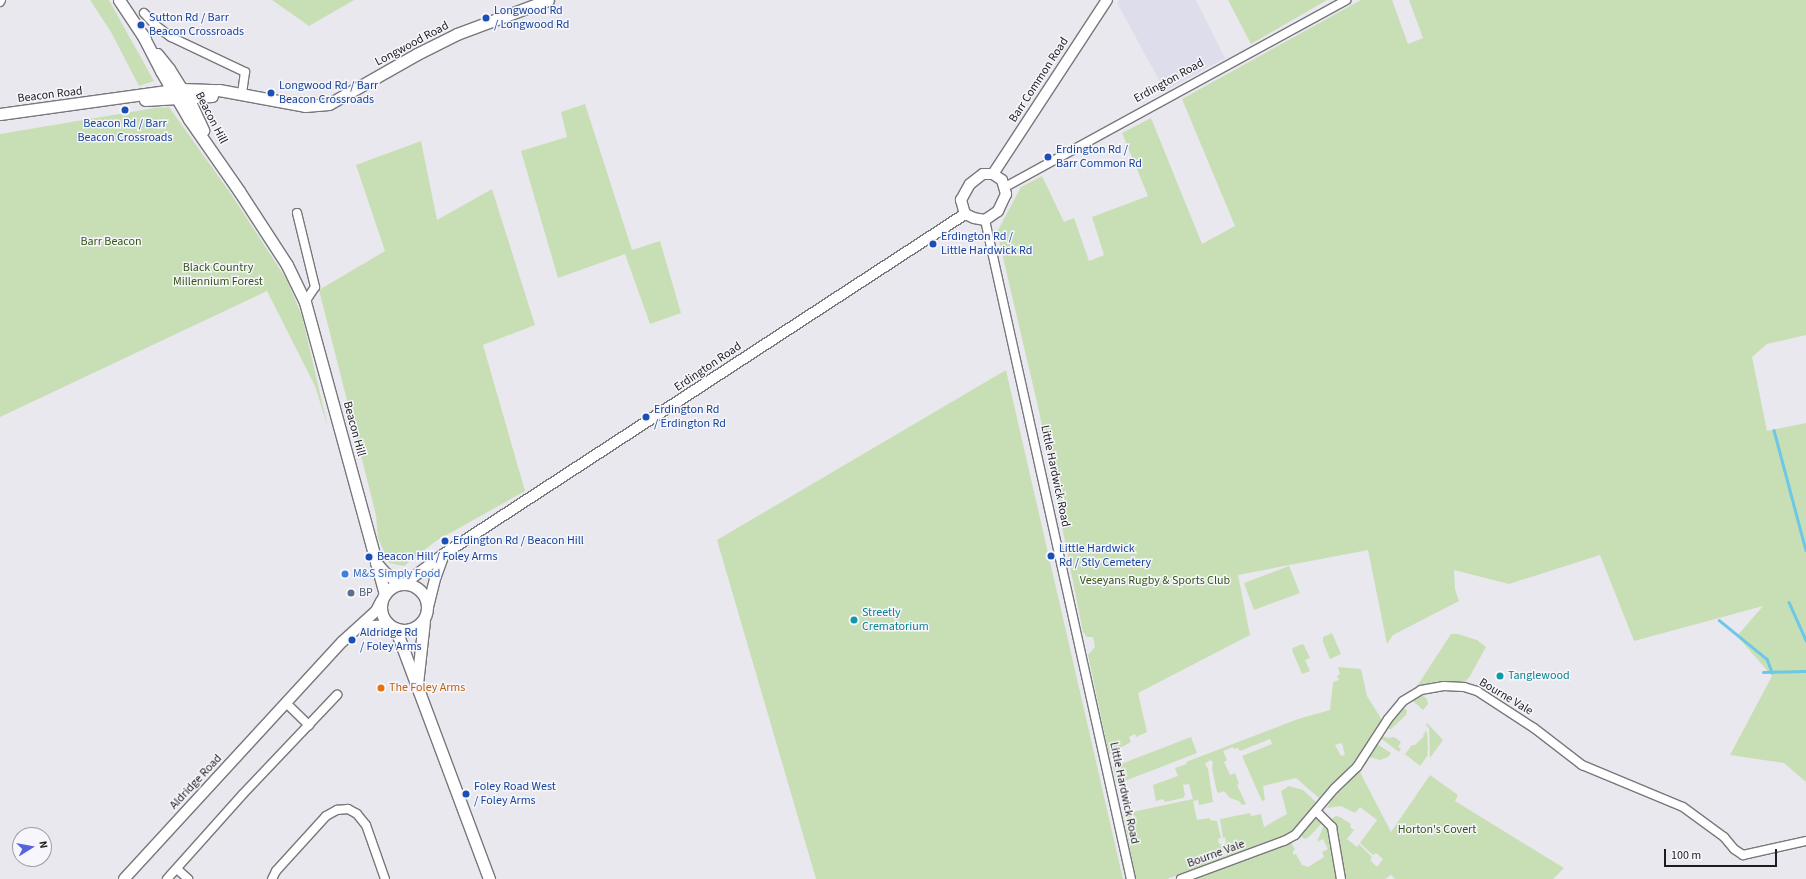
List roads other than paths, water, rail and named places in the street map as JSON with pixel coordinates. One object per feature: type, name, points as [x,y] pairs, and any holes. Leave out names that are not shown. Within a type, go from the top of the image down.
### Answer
[{"type":"main road","name":"Beacon Hill","points":[[119,0],[179,94],[217,159],[287,265],[306,302],[376,563],[383,598]]},
{"type":"main road","name":"Longwood Road","points":[[179,94],[219,90],[305,106],[329,104],[344,97],[417,54],[457,34],[548,0]]},
{"type":"main road","name":"Beacon Road","points":[[0,114],[102,101],[126,96],[179,94]]},
{"type":"main road","points":[[376,563],[385,573],[402,584]]},
{"type":"main road","points":[[417,688],[424,620],[428,607],[426,598],[420,590],[411,585],[402,584],[391,588],[383,598],[382,617],[392,627],[417,688],[488,879]]},
{"type":"main road","points":[[392,627],[408,630],[415,628],[424,620]]},
{"type":"street","name":"Barr Common Road","points":[[993,174],[1107,0]]},
{"type":"street","name":"Erdington Road","points":[[1005,187],[1346,0]]},
{"type":"street","points":[[144,13],[155,25],[171,37],[245,72],[242,94]]},
{"type":"street","points":[[983,174],[993,174],[1002,180],[1006,194],[1004,202],[998,211],[985,220],[974,218],[965,214],[961,200],[970,184],[983,174]]},
{"type":"street","points":[[296,213],[315,287],[306,302]]},
{"type":"street","name":"Erdington Road","points":[[402,584],[444,554],[965,214]]},
{"type":"street","name":"Little Hardwick Road","points":[[985,220],[1131,879]]},
{"type":"street","points":[[428,607],[436,576],[444,554]]},
{"type":"street","name":"Aldridge Road","points":[[124,879],[343,641],[376,611],[383,598]]},
{"type":"street","points":[[360,627],[392,627]]},
{"type":"street","name":"Bourne Vale","points":[[1181,879],[1284,841],[1295,835],[1334,789],[1357,767],[1388,719],[1402,701],[1421,690],[1438,686],[1467,687],[1489,698],[1534,728],[1582,765],[1683,807],[1724,837],[1734,850],[1742,856],[1806,841]]},
{"type":"street","points":[[167,879],[243,794],[337,695]]},
{"type":"street","points":[[286,703],[308,724]]},
{"type":"street","points":[[272,879],[276,871],[326,816],[337,810],[348,809],[357,814],[366,825],[385,879]]},
{"type":"street","points":[[1316,811],[1332,827],[1341,879]]},
{"type":"street","points":[[177,869],[188,879]]},
{"type":"waterway","points":[[1774,430],[1806,550]]},
{"type":"waterway","points":[[1789,602],[1806,640]]},
{"type":"waterway","points":[[1719,620],[1767,659],[1772,672]]},
{"type":"waterway","points":[[1763,672],[1806,671]]},
{"type":"place","name":"Longwood Rd / Longwood Rd","points":[[486,18]]},
{"type":"place","name":"Sutton Rd / Barr Beacon Crossroads","points":[[141,25]]},
{"type":"place","name":"Longwood Rd / Barr Beacon Crossroads","points":[[271,93]]},
{"type":"place","name":"Beacon Rd / Barr Beacon Crossroads","points":[[125,110]]},
{"type":"place","name":"Erdington Rd / Barr Common Rd","points":[[1048,157]]},
{"type":"place","name":"Erdington Rd / Little Hardwick Rd","points":[[933,244]]},
{"type":"place","name":"Erdington Rd / Erdington Rd","points":[[646,417]]},
{"type":"place","name":"Erdington Rd / Beacon Hill","points":[[445,541]]},
{"type":"place","name":"Little Hardwick Rd / Stly Cemetery","points":[[1051,556]]},
{"type":"place","name":"Beacon Hill / Foley Arms","points":[[369,557]]},
{"type":"place","name":"M&S Simply Food","points":[[345,574]]},
{"type":"place","name":"BP","points":[[351,593]]},
{"type":"place","name":"Streetly Crematorium","points":[[854,620]]},
{"type":"place","name":"Aldridge Rd / Foley Arms","points":[[352,640]]},
{"type":"place","name":"Tanglewood","points":[[1500,676]]},
{"type":"place","name":"The Foley Arms","points":[[381,688]]},
{"type":"place","name":"Foley Road West / Foley Arms","points":[[466,794]]},
{"type":"park label","name":"Barr Beacon","points":[[111,242]]},
{"type":"park label","name":"Black Country Millennium Forest","points":[[218,275]]},
{"type":"park label","name":"Veseyans Rugby & Sports Club","points":[[1155,581]]},
{"type":"park label","name":"Horton's Covert","points":[[1437,830]]}]
